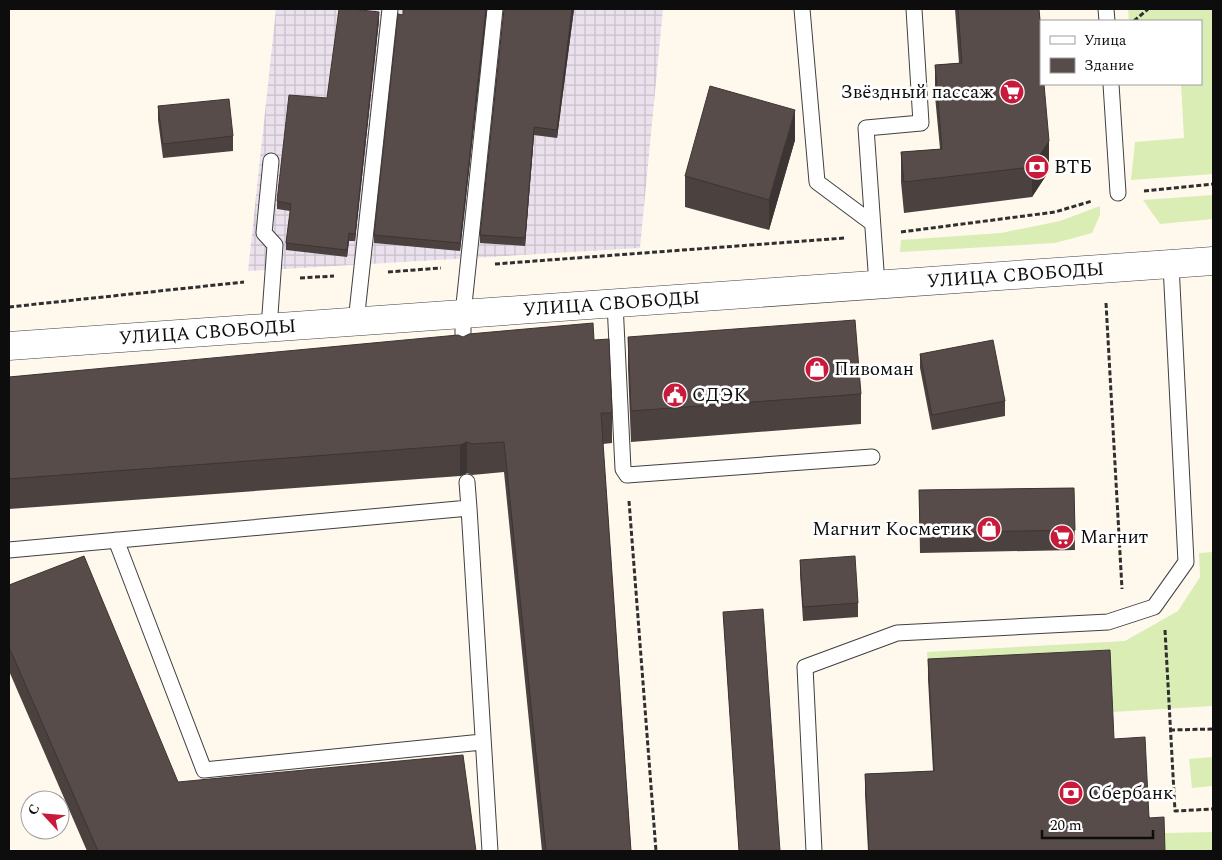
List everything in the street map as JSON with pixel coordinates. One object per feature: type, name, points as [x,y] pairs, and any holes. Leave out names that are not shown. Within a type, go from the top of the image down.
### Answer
[{"type":"street","name":"УЛИЦА СВОБОДЫ","points":[[9,346],[1213,262]]},
{"type":"lane","points":[[356,322],[390,9]]},
{"type":"lane","points":[[463,358],[463,314],[495,9]]},
{"type":"lane","points":[[802,9],[817,182],[873,229]]},
{"type":"lane","points":[[877,285],[866,128],[921,123],[914,9]]},
{"type":"lane","points":[[1111,85],[1118,193]]},
{"type":"lane","points":[[269,328],[275,245],[264,233],[271,161]]},
{"type":"lane","points":[[814,851],[804,667],[898,633],[1108,622],[1154,607],[1186,562],[1170,265]]},
{"type":"lane","points":[[615,303],[623,469],[627,475],[872,457]]},
{"type":"lane","points":[[467,482],[490,851]]},
{"type":"lane","points":[[9,550],[469,508]]},
{"type":"lane","points":[[116,540],[204,770],[482,742]]},
{"type":"path","points":[[1135,20],[1148,9]]},
{"type":"path","points":[[9,307],[273,279],[469,266],[1056,212],[1118,193],[1213,184]]},
{"type":"path","points":[[1105,294],[1124,617]]},
{"type":"path","points":[[627,475],[656,851]]},
{"type":"path","points":[[1163,594],[1175,811],[1213,809]]},
{"type":"path","points":[[1170,730],[1213,729]]},
{"type":"shaded area","points":[[276,9],[663,9],[640,248],[248,271]]},
{"type":"green space","points":[[1128,9],[1213,9],[1213,174],[1131,180],[1135,142],[1184,138],[1181,85],[1202,85],[1202,20],[1129,20]]},
{"type":"green space","points":[[1213,195],[1213,219],[1160,224],[1143,200]]},
{"type":"green space","points":[[1100,206],[1100,215],[1092,233],[1055,243],[900,252],[901,240],[1001,233],[1060,221]]},
{"type":"green space","points":[[1213,552],[1213,706],[1112,712],[928,679],[927,652],[1125,641],[1178,611],[1200,577],[1199,553]]},
{"type":"green space","points":[[1213,757],[1213,786],[1192,788],[1189,759]]},
{"type":"green space","points":[[1213,832],[1213,851],[1121,851],[1120,834]]},
{"type":"building","points":[[339,9],[379,12],[355,234],[349,233],[347,250],[286,243],[291,204],[277,201],[289,95],[327,98]]},
{"type":"building","points":[[403,9],[486,9],[460,243],[374,235],[398,14],[403,15]]},
{"type":"building","points":[[504,9],[572,9],[557,130],[534,127],[525,238],[480,235]]},
{"type":"building","points":[[958,9],[1039,9],[1040,85],[1044,85],[1049,141],[1032,167],[904,182],[901,152],[942,149],[935,65],[962,63]]},
{"type":"building","points":[[710,86],[795,110],[769,200],[685,176]]},
{"type":"building","points":[[229,99],[233,136],[163,144],[158,106]]},
{"type":"building","points":[[855,320],[861,394],[631,411],[628,337]]},
{"type":"building","points":[[593,323],[594,340],[609,339],[612,413],[601,413],[631,851],[546,851],[504,442],[472,444],[467,442],[460,445],[9,479],[9,377],[458,335],[463,337],[469,334]]},
{"type":"building","points":[[993,340],[1005,401],[932,415],[920,354]]},
{"type":"building","points":[[1074,488],[1075,530],[920,533],[919,490]]},
{"type":"building","points":[[84,556],[178,782],[463,755],[476,851],[98,851],[9,647],[9,585]]},
{"type":"building","points":[[855,556],[858,603],[803,607],[800,560]]},
{"type":"building","points":[[763,609],[780,851],[739,851],[723,612]]},
{"type":"building","points":[[1110,650],[1114,739],[1145,737],[1149,818],[1164,817],[1165,851],[869,851],[865,774],[934,771],[928,659]]},
{"type":"place","name":"Звёздный пассаж","points":[[1012,92]]},
{"type":"place","name":"ВТБ","points":[[1037,167]]},
{"type":"place","name":"Пивоман","points":[[817,369]]},
{"type":"place","name":"СДЭК","points":[[675,395]]},
{"type":"place","name":"Магнит Косметик","points":[[989,529]]},
{"type":"place","name":"Магнит","points":[[1062,537]]},
{"type":"place","name":"Сбербанк","points":[[1071,793]]}]
